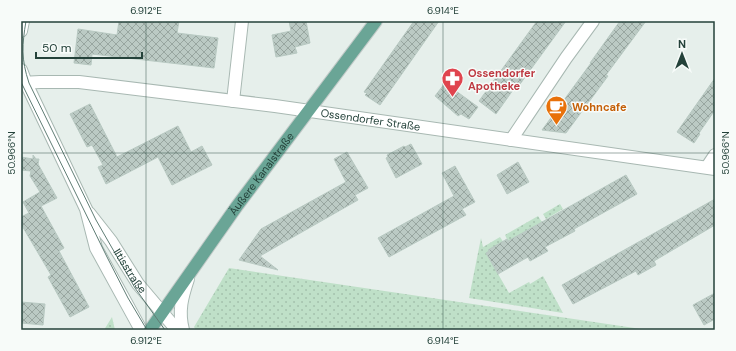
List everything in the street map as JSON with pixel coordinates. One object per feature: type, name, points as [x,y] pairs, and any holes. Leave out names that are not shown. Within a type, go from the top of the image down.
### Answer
[{"type":"main road","name":"Äußere Kanalstraße","points":[[150,330],[241,200],[376,21]]},
{"type":"street","points":[[21,31],[22,21]]},
{"type":"street","points":[[233,101],[242,21]]},
{"type":"street","points":[[511,140],[566,58],[593,21]]},
{"type":"street","name":"Iltisstraße","points":[[21,70],[23,83],[86,209],[111,241],[138,284],[177,330]]},
{"type":"street","name":"Ossendorfer Straße","points":[[23,83],[79,82],[233,101],[711,168]]},
{"type":"street","points":[[711,168],[715,155]]},
{"type":"street","name":"Iltisstraße","points":[[86,209],[96,248],[140,330]]},
{"type":"street","points":[[183,330],[180,313],[182,296],[191,271]]},
{"type":"green space","points":[[560,204],[563,209],[546,219],[543,214]]},
{"type":"green space","points":[[538,216],[542,222],[508,241],[505,235]]},
{"type":"green space","points":[[500,237],[504,243],[486,253],[509,293],[529,282],[530,284],[543,276],[563,313],[469,298],[481,238],[483,247]]},
{"type":"green space","points":[[229,268],[648,330],[196,330],[194,327]]},
{"type":"green space","points":[[112,317],[115,330],[104,330]]},
{"type":"building","points":[[119,21],[179,21],[177,33],[218,38],[214,68],[92,54],[91,65],[74,63],[78,29],[117,35]]},
{"type":"building","points":[[289,21],[306,21],[310,43],[295,47],[297,53],[276,57],[272,35],[291,31]]},
{"type":"building","points":[[414,21],[439,21],[380,105],[365,95],[367,93],[364,92]]},
{"type":"building","points":[[537,21],[566,21],[515,91],[513,90],[496,114],[479,101]]},
{"type":"building","points":[[620,21],[646,21],[566,133],[542,130],[591,63]]},
{"type":"building","points":[[715,78],[715,110],[694,143],[677,132]]},
{"type":"building","name":"Ossendorfer Apotheke","points":[[445,83],[478,107],[469,119],[461,114],[458,116],[435,96]]},
{"type":"building","points":[[90,104],[117,157],[178,126],[191,152],[202,146],[212,165],[172,185],[158,157],[106,184],[98,167],[103,165],[92,145],[87,147],[70,114]]},
{"type":"building","points":[[411,144],[422,164],[396,178],[386,158],[388,157],[387,155]]},
{"type":"building","points":[[347,152],[368,188],[355,195],[358,200],[260,256],[278,270],[239,260],[261,229],[346,182],[334,159]]},
{"type":"building","points":[[33,155],[36,159],[39,159],[38,164],[57,198],[41,206],[64,248],[59,251],[89,307],[70,317],[48,277],[51,275],[21,224],[21,217],[29,213],[23,202],[40,192],[30,176],[31,171],[21,170],[21,157],[33,159]]},
{"type":"building","points":[[518,162],[529,182],[507,194],[497,175]]},
{"type":"building","points":[[455,166],[475,202],[462,209],[466,215],[389,257],[378,238],[454,196],[442,173]]},
{"type":"building","points":[[626,175],[637,194],[545,247],[548,251],[530,261],[528,257],[498,274],[486,253],[489,251],[488,250],[507,239],[508,241]]},
{"type":"building","points":[[715,199],[715,225],[654,261],[656,265],[638,275],[636,271],[573,304],[562,285]]},
{"type":"building","points":[[715,293],[715,319],[704,325],[693,305]]},
{"type":"building","points":[[21,302],[45,304],[43,325],[21,323]]},
{"type":"tram line","points":[[26,21],[23,59],[29,83],[96,220],[135,288],[165,330]]},
{"type":"tram line","points":[[21,82],[107,257],[128,298],[147,330]]},
{"type":"place","name":"Ossendorfer Apotheke","points":[[453,98]]},
{"type":"place","name":"Wohncafe","points":[[556,126]]}]
